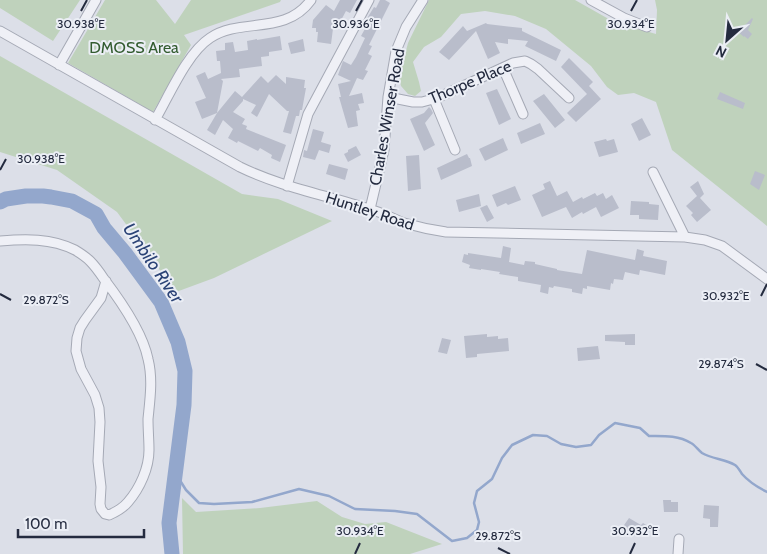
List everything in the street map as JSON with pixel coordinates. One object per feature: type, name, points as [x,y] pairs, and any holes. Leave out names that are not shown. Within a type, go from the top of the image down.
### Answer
[{"type":"street","points":[[58,65],[96,0]]},
{"type":"street","points":[[155,120],[188,62],[195,52],[212,36],[221,32],[286,20],[300,12],[311,0]]},
{"type":"street","points":[[287,186],[308,114],[369,0]]},
{"type":"street","name":"Charles Winser Road","points":[[370,209],[384,150],[388,97],[396,52],[406,27],[422,0]]},
{"type":"street","points":[[591,0],[624,18],[647,27]]},
{"type":"street","name":"Huntley Road","points":[[0,32],[240,167],[258,176],[287,186],[370,209],[406,223],[446,232],[685,237],[704,240],[722,246],[767,279]]},
{"type":"street","name":"Thorpe Place","points":[[388,97],[413,102],[434,99],[503,68],[524,61],[538,69],[569,98]]},
{"type":"street","points":[[503,68],[523,114]]},
{"type":"street","points":[[434,99],[455,150]]},
{"type":"street","points":[[653,172],[685,237]]},
{"type":"street","points":[[0,241],[28,239],[60,244],[90,260],[116,294],[139,334],[148,358],[151,379],[148,429],[149,451],[145,472],[134,494],[122,508],[109,515],[101,510],[100,504],[101,487],[98,461],[99,408],[95,395],[81,369],[76,351],[80,328],[101,298],[106,281]]},
{"type":"street","points":[[678,554],[679,539]]},
{"type":"green space","points":[[0,0],[80,0],[53,41],[0,8]]},
{"type":"green space","name":"DMOSS Area","points":[[105,0],[156,0],[175,24],[191,0],[281,0],[280,2],[184,35],[191,45],[153,112],[68,63]]},
{"type":"green space","points":[[429,0],[575,0],[614,22],[656,34],[657,10],[655,0],[767,0],[767,226],[672,150],[656,102],[634,93],[618,95],[607,87],[591,66],[546,29],[515,16],[485,11],[461,14],[441,37],[424,47],[413,62],[421,91],[415,96],[408,94],[401,86],[399,78],[408,43]]},
{"type":"green space","points":[[0,56],[242,194],[278,199],[332,221],[214,278],[176,292],[117,212],[57,170],[0,152]]},
{"type":"green space","points":[[182,498],[196,512],[260,508],[317,501],[342,517],[365,524],[386,522],[442,544],[410,554],[183,554]]},
{"type":"building","points":[[340,0],[357,0],[350,13],[346,11],[339,24],[334,21],[331,44],[317,42],[318,32],[316,32],[316,28],[312,28],[313,20],[326,5],[334,11]]},
{"type":"building","points":[[380,0],[390,3],[369,45],[372,46],[368,54],[372,56],[365,70],[368,71],[363,80],[357,78],[349,96],[362,93],[364,103],[358,104],[360,110],[356,111],[358,126],[348,128],[339,97],[341,97],[338,84],[351,81],[338,75],[343,61],[351,65],[356,57],[365,38],[361,36],[366,27],[363,25]]},
{"type":"building","points":[[752,18],[748,30],[752,34],[748,39],[738,32]]},
{"type":"building","points":[[486,23],[522,28],[522,31],[561,50],[556,61],[525,46],[528,41],[508,39],[508,44],[495,42],[500,53],[488,59],[476,31],[449,60],[439,52],[463,26],[467,31]]},
{"type":"building","points":[[280,36],[282,50],[269,52],[269,56],[261,57],[262,66],[239,69],[240,77],[221,79],[223,81],[217,113],[202,119],[195,102],[206,98],[196,76],[205,72],[208,79],[221,73],[220,61],[217,61],[216,51],[225,50],[225,43],[233,42],[235,52],[248,50],[247,41]]},
{"type":"building","points":[[303,39],[305,51],[291,54],[288,43]]},
{"type":"building","points":[[569,58],[593,82],[589,86],[601,99],[576,122],[567,113],[587,94],[561,67]]},
{"type":"building","points":[[276,75],[286,84],[286,77],[305,80],[304,88],[306,88],[302,110],[300,110],[299,116],[296,116],[291,134],[283,132],[289,111],[269,94],[257,117],[251,113],[256,105],[243,99],[233,112],[245,119],[242,124],[247,126],[246,129],[286,145],[280,162],[271,158],[272,155],[260,148],[258,151],[228,138],[233,129],[223,120],[215,135],[207,130],[217,113],[235,91],[242,97],[261,76],[268,83]]},
{"type":"building","points":[[497,89],[511,119],[499,125],[486,93]]},
{"type":"building","points":[[720,92],[745,103],[743,109],[717,99]]},
{"type":"building","points":[[544,94],[565,120],[555,128],[533,101]]},
{"type":"building","points":[[429,107],[433,113],[425,123],[435,145],[424,151],[410,119],[424,113]]},
{"type":"building","points":[[642,118],[651,135],[639,141],[631,124]]},
{"type":"building","points":[[540,123],[545,134],[521,144],[517,133]]},
{"type":"building","points":[[313,129],[324,132],[321,142],[331,145],[329,153],[319,150],[315,160],[303,157],[304,150],[307,151]]},
{"type":"building","points":[[503,138],[508,150],[485,161],[479,149]]},
{"type":"building","points":[[606,139],[607,141],[614,139],[618,152],[599,157],[594,142]]},
{"type":"building","points":[[356,146],[361,155],[348,162],[344,154]]},
{"type":"building","points":[[467,154],[472,166],[441,180],[437,168]]},
{"type":"building","points":[[419,155],[421,189],[408,191],[406,156]]},
{"type":"building","points":[[329,164],[348,169],[345,180],[326,174]]},
{"type":"building","points":[[755,171],[765,175],[759,190],[750,184]]},
{"type":"building","points":[[550,181],[557,196],[567,191],[573,202],[595,193],[597,196],[603,193],[606,199],[612,195],[619,208],[601,217],[596,207],[572,218],[566,207],[542,217],[532,195],[545,189],[543,184]]},
{"type":"building","points":[[698,181],[704,194],[700,198],[711,210],[697,222],[691,215],[693,213],[686,206],[697,196],[690,187]]},
{"type":"building","points":[[515,186],[521,200],[497,207],[492,195]]},
{"type":"building","points":[[479,194],[481,206],[459,212],[456,200]]},
{"type":"building","points":[[631,201],[649,202],[649,204],[659,205],[658,220],[639,219],[639,215],[630,215]]},
{"type":"building","points":[[487,205],[494,218],[487,222],[480,208]]},
{"type":"building","points":[[503,246],[511,248],[509,262],[524,265],[525,261],[535,262],[535,264],[557,270],[582,274],[587,250],[635,260],[637,249],[644,251],[643,256],[667,261],[665,275],[640,270],[639,275],[625,272],[623,280],[614,279],[610,290],[587,286],[587,289],[583,288],[582,294],[572,292],[572,289],[554,286],[553,288],[549,287],[548,294],[540,292],[541,285],[518,281],[518,277],[499,274],[500,272],[469,268],[470,265],[462,262],[464,254],[468,255],[468,253],[501,258]]},
{"type":"building","points":[[487,334],[487,337],[498,336],[498,339],[508,338],[509,351],[477,354],[477,357],[466,358],[464,336]]},
{"type":"building","points":[[635,334],[635,345],[625,345],[625,342],[605,341],[605,335]]},
{"type":"building","points":[[442,338],[451,340],[447,354],[438,352]]},
{"type":"building","points":[[598,346],[600,359],[578,361],[577,348]]},
{"type":"building","points":[[663,500],[678,502],[678,512],[664,512]]},
{"type":"building","points":[[704,505],[719,506],[718,527],[710,527],[710,519],[703,518]]},
{"type":"building","points":[[629,518],[651,528],[646,536],[638,531],[635,536],[622,528]]},
{"type":"waterway","name":"Umbilo River","points":[[0,202],[6,199],[26,196],[43,196],[72,201],[96,214],[104,228],[161,302],[178,342],[185,371],[184,405],[169,523],[172,554]]},
{"type":"waterway","points":[[176,474],[186,490],[199,503],[252,502],[299,489],[329,496],[355,509],[417,514],[452,541],[467,538],[477,530],[479,522],[474,503],[477,491],[492,479],[502,458],[512,445],[533,435],[547,436],[561,444],[576,447],[591,445],[599,435],[615,423],[640,428],[649,436],[670,436],[686,440],[702,453],[735,465],[748,480],[767,492]]}]
